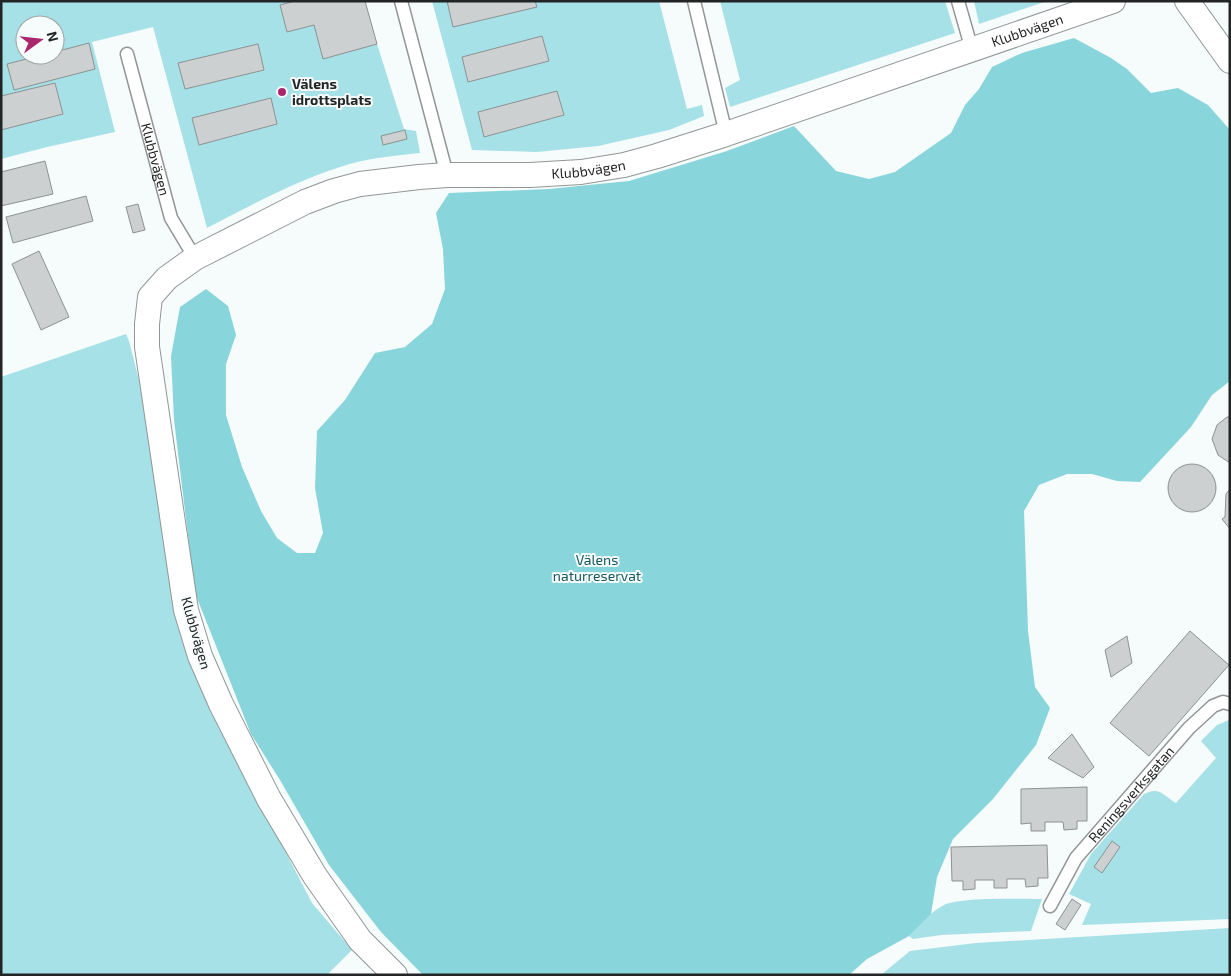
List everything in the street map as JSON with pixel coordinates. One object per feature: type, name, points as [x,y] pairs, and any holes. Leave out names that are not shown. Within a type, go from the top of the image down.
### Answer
[{"type":"street","name":"Klubbvägen","points":[[395,975],[360,940],[315,876],[269,798],[221,704],[200,656],[186,610],[150,366],[147,324],[150,298],[167,278],[194,258],[305,202],[334,191],[360,184],[419,176],[530,175],[581,172],[633,163],[726,134],[1113,1]]},
{"type":"street","points":[[1187,1],[1230,62]]},
{"type":"lane","points":[[401,1],[447,175]]},
{"type":"lane","points":[[694,1],[726,134]]},
{"type":"lane","points":[[958,1],[972,50]]},
{"type":"lane","name":"Klubbvägen","points":[[127,54],[172,218],[194,258]]},
{"type":"lane","name":"Reningsverksgatan","points":[[1050,906],[1076,858],[1189,728],[1213,706],[1222,702],[1230,704]]},
{"type":"shaded area","name":"Välens idrottsplats","points":[[1,1],[365,1],[404,129],[416,131],[420,153],[359,161],[323,173],[272,195],[207,228],[153,27],[92,42],[115,132],[1,159]]},
{"type":"shaded area","points":[[432,1],[659,1],[687,109],[702,105],[704,116],[669,130],[598,146],[537,152],[472,150]]},
{"type":"shaded area","points":[[720,1],[945,1],[955,33],[730,107],[725,88],[740,80]]},
{"type":"shaded area","points":[[974,1],[1047,1],[979,24]]},
{"type":"shaded area","points":[[126,334],[139,380],[174,604],[211,708],[312,903],[352,950],[327,975],[1,975],[1,377]]},
{"type":"shaded area","points":[[1229,720],[1230,919],[1082,925],[1091,904],[1069,894],[1091,854],[1144,794],[1157,791],[1176,803],[1216,758],[1201,741],[1217,725]]},
{"type":"shaded area","points":[[991,899],[1042,899],[1031,931],[941,935],[913,939],[909,936],[934,911],[952,902]]},
{"type":"shaded area","points":[[1230,928],[1230,975],[881,975],[910,951],[976,943]]},
{"type":"green space","name":"Välens naturreservat","points":[[1074,38],[1127,69],[1151,93],[1178,88],[1208,105],[1230,130],[1230,381],[1212,395],[1191,427],[1140,482],[1117,481],[1092,474],[1067,474],[1039,485],[1024,511],[1028,631],[1035,687],[1050,708],[1036,745],[993,799],[953,839],[937,877],[931,914],[909,936],[867,959],[849,975],[423,975],[381,932],[329,865],[251,734],[195,593],[174,420],[171,356],[180,307],[206,289],[228,306],[236,335],[226,364],[226,415],[242,467],[261,511],[277,538],[297,553],[315,553],[323,533],[315,488],[317,431],[345,400],[375,353],[405,347],[432,324],[445,289],[443,249],[436,213],[449,193],[549,189],[629,181],[727,151],[794,126],[836,171],[869,179],[895,172],[951,133],[965,105],[979,89],[992,67],[1022,53]]},
{"type":"building","points":[[295,1],[365,1],[377,44],[323,59],[314,25],[287,32],[280,5]]},
{"type":"building","points":[[447,1],[535,1],[537,7],[453,27]]},
{"type":"building","points":[[542,36],[549,61],[468,82],[462,57]]},
{"type":"building","points":[[89,43],[95,69],[14,90],[7,64],[15,62],[15,65],[65,65],[65,49]]},
{"type":"building","points":[[258,44],[264,70],[185,89],[178,63]]},
{"type":"building","points":[[55,83],[63,114],[1,130],[1,96]]},
{"type":"building","points":[[557,91],[564,115],[484,137],[478,112]]},
{"type":"building","points":[[271,98],[277,124],[199,145],[192,118]]},
{"type":"building","points":[[405,130],[407,139],[383,145],[381,136]]},
{"type":"building","points":[[45,161],[53,194],[1,206],[1,172]]},
{"type":"building","points":[[86,196],[93,221],[13,243],[6,217]]},
{"type":"building","points":[[138,204],[145,230],[133,233],[126,207]]},
{"type":"building","points":[[39,251],[69,317],[41,330],[12,264]]},
{"type":"building","points":[[1227,417],[1230,417],[1230,463],[1218,455],[1212,439],[1217,425]]},
{"type":"building","points":[[1187,464],[1197,464],[1206,468],[1212,474],[1215,479],[1215,497],[1206,508],[1197,512],[1187,512],[1178,508],[1172,502],[1168,493],[1168,483],[1172,474],[1178,468]]},
{"type":"building","points":[[1230,489],[1230,529],[1222,519],[1225,517],[1226,494]]},
{"type":"building","points":[[1190,631],[1229,665],[1149,756],[1110,723]]},
{"type":"building","points":[[1127,636],[1132,663],[1111,677],[1105,650]]},
{"type":"building","points":[[1072,734],[1094,767],[1083,778],[1048,758]]},
{"type":"building","points":[[1087,787],[1087,821],[1077,821],[1077,829],[1064,830],[1063,822],[1045,822],[1045,831],[1031,831],[1031,823],[1021,824],[1021,789]]},
{"type":"building","points":[[1112,841],[1120,847],[1102,873],[1094,867]]},
{"type":"building","points":[[1047,845],[1048,878],[1038,878],[1038,886],[1026,887],[1025,879],[1007,879],[1007,888],[994,888],[994,880],[975,880],[975,889],[963,890],[963,881],[952,881],[951,847]]},
{"type":"building","points":[[1072,899],[1081,905],[1065,930],[1056,924]]},
{"type":"place","name":"Välens idrottsplats","points":[[282,92]]}]
